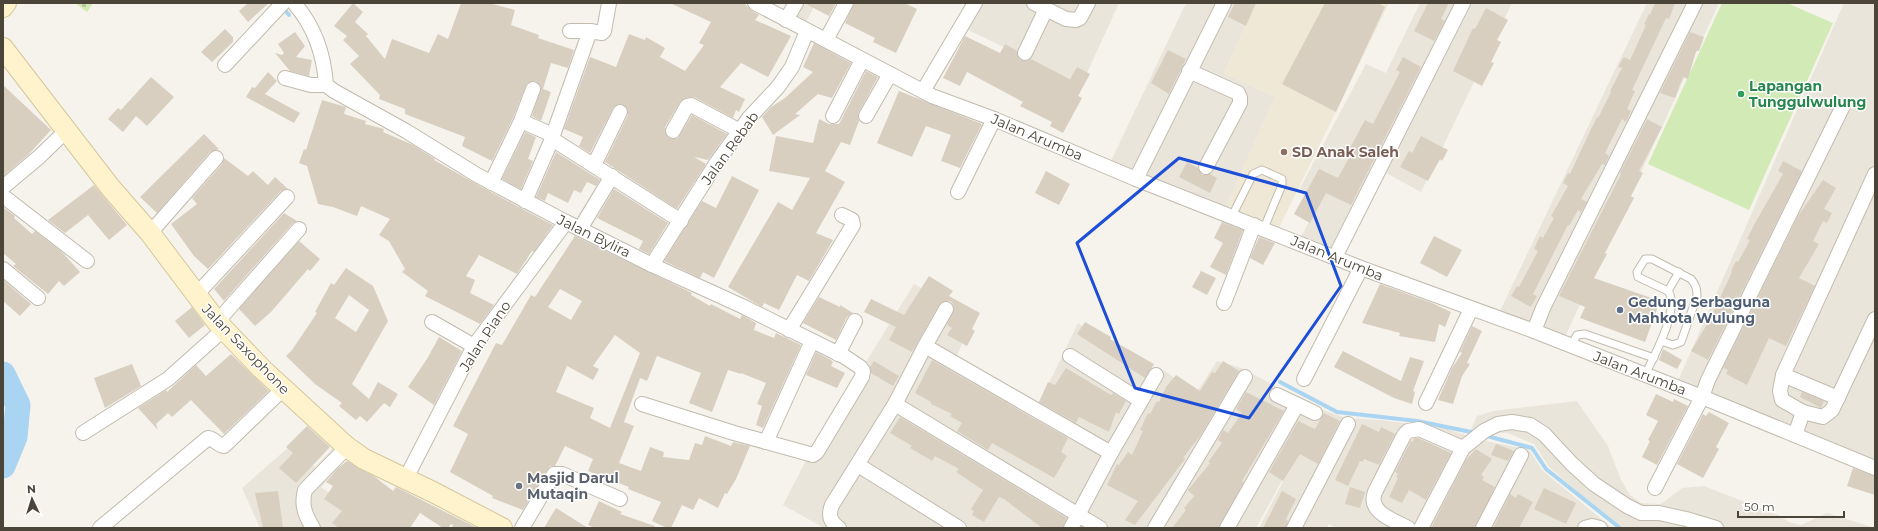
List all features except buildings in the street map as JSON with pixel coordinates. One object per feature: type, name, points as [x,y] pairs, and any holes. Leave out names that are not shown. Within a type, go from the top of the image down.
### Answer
[{"type":"main road","points":[[3,7],[6,3]]},
{"type":"main road","name":"Jalan Saxophone","points":[[3,48],[110,187],[150,233],[220,326],[283,389],[347,447],[364,459],[406,478],[493,526]]},
{"type":"street","points":[[285,78],[319,84],[325,64],[318,43],[301,11],[294,3]]},
{"type":"street","points":[[525,201],[600,28],[609,3]]},
{"type":"street","name":"Jalan Arumba","points":[[755,3],[923,91],[994,119],[1136,179],[1259,226],[1360,268],[1534,331],[1702,397],[1875,468]]},
{"type":"street","points":[[786,20],[796,3]]},
{"type":"street","points":[[826,40],[846,3]]},
{"type":"street","points":[[923,91],[975,3]]},
{"type":"street","points":[[1026,53],[1040,6],[1066,20],[1076,20],[1083,14],[1088,3]]},
{"type":"street","points":[[1136,179],[1224,3]]},
{"type":"street","points":[[1335,257],[1463,3]]},
{"type":"street","points":[[1534,331],[1695,3]]},
{"type":"street","points":[[225,65],[279,7]]},
{"type":"street","points":[[570,31],[600,28]]},
{"type":"street","name":"Jalan Rebab","points":[[652,265],[717,162],[792,67],[807,31]]},
{"type":"street","points":[[833,116],[862,60]]},
{"type":"street","points":[[1189,71],[1238,93],[1240,98],[1240,103],[1206,167]]},
{"type":"street","points":[[866,116],[890,74]]},
{"type":"street","name":"Jalan Bylira","points":[[319,84],[406,131],[491,183],[525,201],[652,265],[742,306],[838,354],[860,367],[863,374],[815,454],[810,455],[766,442]]},
{"type":"street","points":[[491,183],[521,121],[533,89]]},
{"type":"street","points":[[673,131],[687,106],[690,105],[740,131]]},
{"type":"street","points":[[1655,488],[1702,397],[1708,380],[1843,106]]},
{"type":"street","points":[[594,165],[620,112]]},
{"type":"street","points":[[958,192],[994,119]]},
{"type":"street","points":[[521,121],[552,137],[681,221]]},
{"type":"street","points":[[3,187],[39,157],[66,131]]},
{"type":"street","points":[[150,233],[216,158]]},
{"type":"street","points":[[1875,174],[1870,198],[1783,375],[1780,391],[1782,400],[1803,412],[1823,417],[1832,410],[1875,319]]},
{"type":"street","points":[[580,229],[612,176]]},
{"type":"street","points":[[3,196],[87,261]]},
{"type":"street","points":[[196,295],[287,197]]},
{"type":"street","points":[[789,330],[853,226],[852,220],[842,215]]},
{"type":"street","name":"Jalan Piano","points":[[406,478],[474,346],[566,222]]},
{"type":"street","points":[[1224,303],[1259,226]]},
{"type":"street","points":[[84,433],[168,379],[220,326],[299,229]]},
{"type":"street","points":[[1304,379],[1360,268]]},
{"type":"street","points":[[3,269],[38,298]]},
{"type":"street","points":[[839,528],[831,520],[829,512],[895,404],[946,309]]},
{"type":"street","points":[[1426,403],[1471,309]]},
{"type":"street","points":[[838,354],[855,321]]},
{"type":"street","points":[[432,322],[474,346]]},
{"type":"street","points":[[642,404],[766,442],[812,341]]},
{"type":"street","points":[[925,346],[1111,453]]},
{"type":"street","points":[[1070,356],[1140,400]]},
{"type":"street","points":[[1072,528],[1140,400],[1156,375]]},
{"type":"street","points":[[1783,375],[1838,398]]},
{"type":"street","points":[[1155,528],[1245,377]]},
{"type":"street","points":[[100,528],[208,438],[224,446],[283,389]]},
{"type":"street","points":[[1277,395],[1315,413]]},
{"type":"street","points":[[895,404],[1100,528]]},
{"type":"street","points":[[1227,528],[1297,405]]},
{"type":"street","points":[[1795,435],[1803,412]]},
{"type":"street","points":[[1421,528],[1468,445],[1484,431],[1498,424],[1512,422],[1530,425],[1544,434],[1572,464],[1594,484],[1627,506],[1641,513],[1659,513],[1716,528]]},
{"type":"street","points":[[1294,528],[1348,424]]},
{"type":"street","points":[[1408,528],[1380,512],[1374,507],[1373,502],[1375,492],[1404,436],[1408,431],[1419,429],[1468,445]]},
{"type":"street","points":[[313,528],[303,507],[302,499],[305,490],[347,447]]},
{"type":"street","points":[[1482,528],[1521,455]]},
{"type":"street","points":[[858,465],[959,528]]},
{"type":"street","points":[[522,528],[554,474],[562,474],[579,480],[620,498]]},
{"type":"street","points":[[1585,528],[1592,526],[1600,528]]},
{"type":"lane","points":[[1232,216],[1249,179],[1256,172],[1262,170],[1277,175],[1282,179],[1282,185],[1259,226]]},
{"type":"lane","points":[[1645,375],[1661,341],[1672,301],[1668,291],[1638,277],[1637,272],[1642,263],[1645,259],[1649,258],[1691,279],[1696,284],[1697,296],[1681,342],[1673,345],[1661,341]]},
{"type":"lane","points":[[1668,291],[1678,272]]},
{"type":"lane","points":[[1571,346],[1577,335],[1584,334],[1654,358]]},
{"type":"highlighted area","points":[[1179,158],[1306,193],[1341,286],[1249,418],[1135,388],[1077,243]]},
{"type":"shaded area","points":[[789,3],[816,3],[805,24],[784,12]]},
{"type":"shaded area","points":[[966,3],[1119,3],[1082,84],[968,30],[933,91],[921,84],[968,5]]},
{"type":"shaded area","points":[[1186,3],[1256,3],[1224,73],[1275,97],[1226,207],[1111,161]]},
{"type":"shaded area","name":"SD Anak Saleh","points":[[1256,3],[1389,3],[1279,228],[1226,207],[1275,97],[1224,73]]},
{"type":"shaded area","points":[[1420,3],[1512,3],[1421,192],[1386,173],[1343,255],[1301,237],[1321,199],[1300,188],[1366,64],[1386,73]]},
{"type":"shaded area","points":[[1647,3],[1719,3],[1565,337],[1499,313]]},
{"type":"shaded area","points":[[1844,3],[1875,3],[1875,460],[1678,381]]},
{"type":"shaded area","points":[[914,284],[975,318],[956,357],[1039,404],[1078,323],[1155,370],[1165,371],[1189,389],[1193,398],[1217,361],[1239,367],[1321,409],[1345,418],[1380,420],[1444,428],[1468,436],[1477,416],[1493,411],[1577,401],[1608,446],[1621,480],[1630,495],[1641,503],[1661,504],[1682,488],[1704,486],[1778,515],[1789,522],[1801,525],[1827,513],[1875,528],[1624,528],[1595,507],[1549,467],[1534,444],[1507,433],[1491,433],[1486,441],[1529,450],[1543,471],[1612,528],[1336,528],[1329,524],[1327,528],[1259,528],[1306,437],[1256,528],[824,528],[783,505],[811,451]]},
{"type":"shaded area","points":[[336,445],[349,456],[321,487],[341,502],[398,528],[260,528],[242,488],[290,446],[315,467]]},
{"type":"green space","points":[[75,3],[93,3],[87,12]]},
{"type":"green space","name":"Lapangan Tunggulwulung","points":[[1722,3],[1787,3],[1833,23],[1749,210],[1648,164]]},
{"type":"waterway","points":[[283,8],[289,15]]},
{"type":"waterway","points":[[3,374],[18,405],[15,437],[3,466]]},
{"type":"waterway","points":[[1280,382],[1337,412],[1417,421],[1476,433]]},
{"type":"waterway","points":[[1483,435],[1532,448],[1546,469],[1620,528]]},
{"type":"place","name":"Lapangan Tunggulwulung","points":[[1741,94]]},
{"type":"place","name":"SD Anak Saleh","points":[[1284,152]]},
{"type":"place","name":"Gedung Serbaguna Mahkota Wulung","points":[[1620,310]]},
{"type":"place","name":"Masjid Darul Mutaqin","points":[[519,486]]}]
